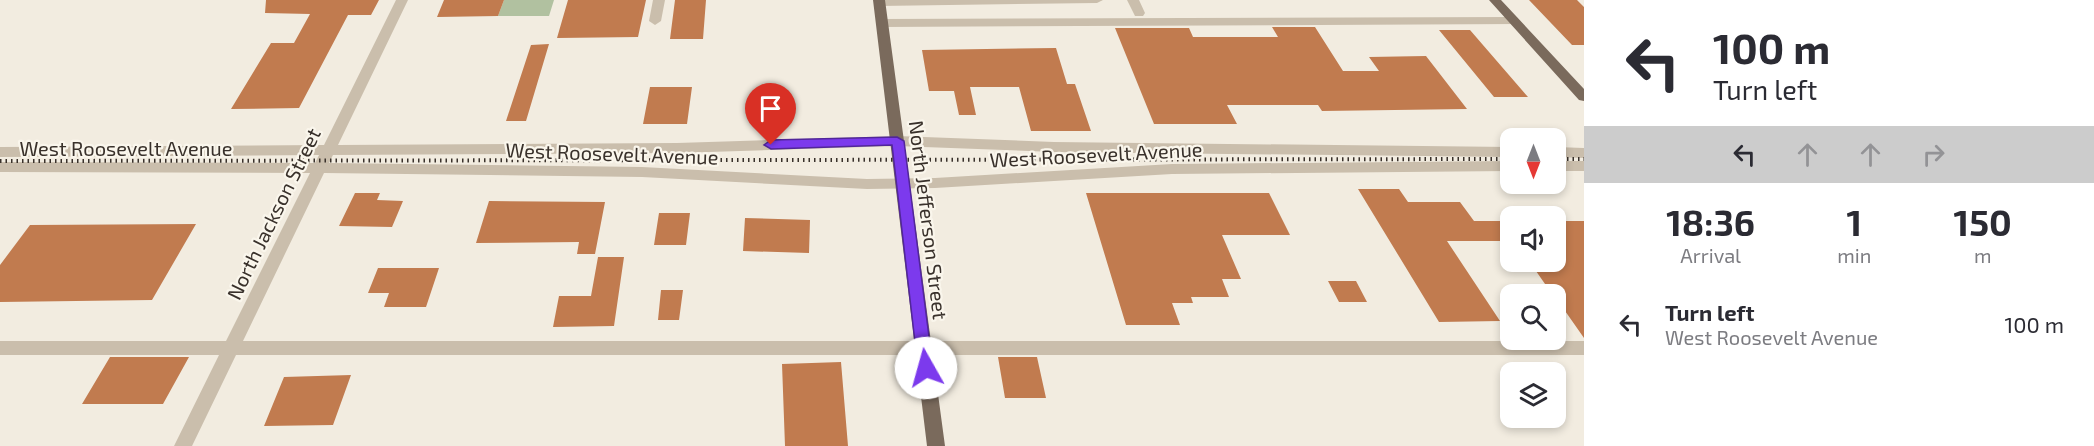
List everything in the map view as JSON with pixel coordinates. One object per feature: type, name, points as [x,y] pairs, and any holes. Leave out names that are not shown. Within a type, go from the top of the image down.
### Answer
[{"type":"main road","points":[[1495,0],[1584,97]]},
{"type":"main road","name":"North Jefferson Street","points":[[879,1],[936,446]]},
{"type":"street","name":"North Jackson Street","points":[[183,446],[402,0]]},
{"type":"street","points":[[655,21],[659,0]]},
{"type":"street","points":[[879,1],[1097,0]]},
{"type":"street","points":[[1133,0],[1139,13]]},
{"type":"street","points":[[882,23],[1514,21]]},
{"type":"street","name":"West Roosevelt Avenue","points":[[0,152],[677,148],[897,141],[1054,147],[1500,152]]},
{"type":"street","points":[[1566,153],[1584,153]]},
{"type":"street","name":"West Roosevelt Avenue","points":[[0,167],[642,172],[859,184],[1172,170],[1500,166]]},
{"type":"street","points":[[1566,166],[1584,166]]},
{"type":"street","points":[[0,348],[1584,348]]},
{"type":"green space","points":[[504,0],[554,0],[549,16],[498,16]]},
{"type":"building","points":[[266,0],[379,0],[371,15],[348,15],[299,108],[231,109],[271,43],[294,43],[310,14],[265,13]]},
{"type":"building","points":[[444,0],[504,0],[498,16],[437,17]]},
{"type":"building","points":[[568,0],[646,0],[638,37],[557,38]]},
{"type":"building","points":[[675,0],[706,0],[703,39],[670,39]]},
{"type":"building","points":[[1529,0],[1577,0],[1584,7],[1584,45],[1572,45]]},
{"type":"building","points":[[1272,27],[1315,27],[1343,71],[1379,71],[1369,57],[1426,56],[1467,109],[1322,111],[1318,105],[1227,105],[1237,124],[1154,124],[1115,28],[1189,28],[1193,37],[1278,37]]},
{"type":"building","points":[[1439,30],[1470,30],[1528,97],[1494,97]]},
{"type":"building","points":[[549,44],[526,121],[506,121],[531,45]]},
{"type":"building","points":[[1056,48],[1067,84],[1075,84],[1091,131],[1031,131],[1019,87],[970,87],[976,115],[959,115],[954,91],[929,91],[922,50]]},
{"type":"building","points":[[650,87],[692,87],[687,124],[643,124]]},
{"type":"building","points":[[1358,189],[1399,189],[1408,202],[1460,202],[1474,221],[1500,221],[1500,241],[1447,241],[1500,321],[1439,322]]},
{"type":"building","points":[[355,193],[380,193],[377,200],[403,201],[392,227],[339,226]]},
{"type":"building","points":[[1086,193],[1269,193],[1290,235],[1222,235],[1241,279],[1222,279],[1229,297],[1191,297],[1193,303],[1172,303],[1180,325],[1126,325]]},
{"type":"building","points":[[489,201],[605,202],[595,254],[577,254],[579,242],[476,243]]},
{"type":"building","points":[[659,213],[690,213],[686,245],[654,245]]},
{"type":"building","points":[[745,218],[810,220],[809,253],[743,251]]},
{"type":"building","points":[[1566,221],[1584,221],[1584,338],[1566,312],[1566,284],[1545,284],[1537,272],[1566,272]]},
{"type":"building","points":[[196,224],[152,300],[0,302],[0,265],[30,225]]},
{"type":"building","points":[[598,257],[624,257],[614,326],[553,327],[559,296],[591,296]]},
{"type":"building","points":[[378,268],[439,268],[426,307],[384,307],[389,293],[368,293]]},
{"type":"building","points":[[1328,281],[1356,281],[1367,302],[1339,302]]},
{"type":"building","points":[[661,290],[683,290],[679,320],[658,320]]},
{"type":"building","points":[[110,357],[189,357],[163,404],[82,404]]},
{"type":"building","points":[[998,357],[1037,357],[1046,398],[1005,398]]},
{"type":"building","points":[[841,362],[848,446],[785,446],[782,364]]},
{"type":"building","points":[[351,375],[333,425],[264,426],[284,377]]},
{"type":"railway","points":[[0,161],[1500,159]]},
{"type":"railway","points":[[1566,159],[1584,159]]},
{"type":"route","points":[[771,145],[897,141],[926,368]]}]
